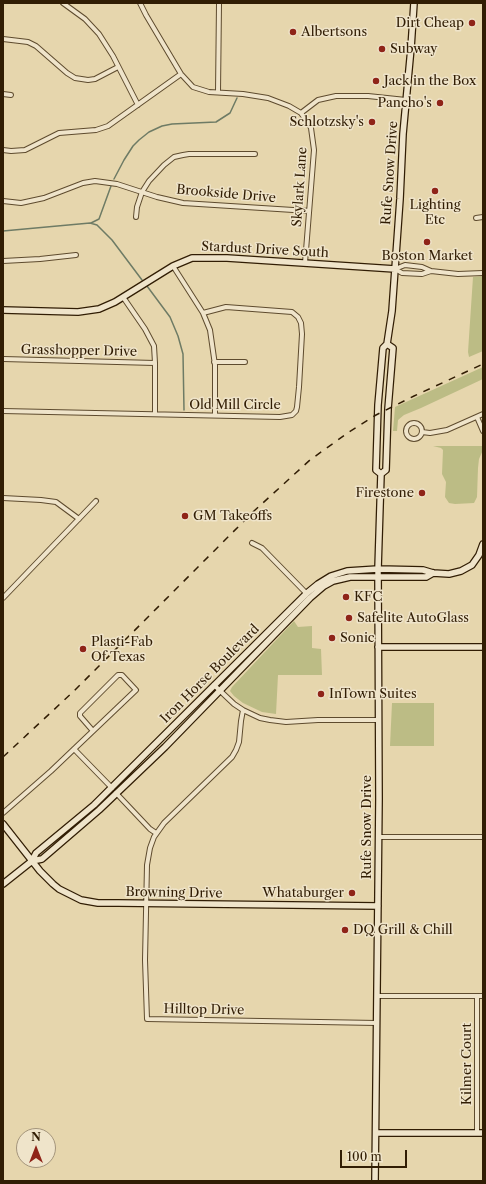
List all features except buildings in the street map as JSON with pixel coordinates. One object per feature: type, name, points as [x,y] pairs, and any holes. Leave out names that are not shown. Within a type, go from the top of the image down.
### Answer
[{"type":"street","points":[[63,3],[93,26],[113,56],[138,105]]},
{"type":"street","points":[[140,3],[181,74],[193,87],[200,90],[268,98],[289,106],[301,113],[318,100],[336,96],[368,96],[406,100]]},
{"type":"street","name":"Rufe Snow Drive","points":[[375,1181],[378,996],[378,569],[380,474],[376,470],[377,427],[383,348],[387,344],[392,311],[402,134],[414,3]]},
{"type":"street","points":[[218,92],[219,4]]},
{"type":"street","points":[[3,40],[28,42],[36,46],[67,73],[75,78],[88,80],[95,79],[118,67]]},
{"type":"street","points":[[3,150],[26,150],[59,133],[108,126],[181,74]]},
{"type":"street","points":[[3,94],[11,95]]},
{"type":"street","name":"Skylark Lane","points":[[301,113],[311,128],[314,144],[305,263]]},
{"type":"street","points":[[136,217],[142,192],[149,181],[164,165],[174,158],[183,155],[255,154]]},
{"type":"street","name":"Brookside Drive","points":[[3,201],[21,203],[44,198],[83,183],[94,181],[117,184],[157,197],[183,203],[309,211]]},
{"type":"street","points":[[476,218],[483,217]]},
{"type":"street","points":[[3,261],[76,255]]},
{"type":"street","name":"Stardust Drive South","points":[[3,310],[90,311],[107,306],[173,266],[192,258],[200,257],[395,269]]},
{"type":"street","points":[[395,269],[404,265],[422,267],[431,271],[458,274],[483,273]]},
{"type":"street","points":[[173,266],[203,313],[210,330],[214,362],[215,415]]},
{"type":"street","points":[[395,269],[402,273],[422,274],[431,271]]},
{"type":"street","points":[[123,297],[152,341],[155,363],[155,414]]},
{"type":"street","name":"Old Mill Circle","points":[[3,411],[292,415],[296,411],[299,387],[301,323],[298,317],[294,313],[226,307],[203,313]]},
{"type":"street","name":"Rufe Snow Drive","points":[[380,474],[386,470],[388,409],[393,348],[387,344]]},
{"type":"street","name":"Grasshopper Drive","points":[[3,359],[155,363]]},
{"type":"street","points":[[214,362],[245,362]]},
{"type":"street","points":[[422,432],[430,433],[447,430],[483,414]]},
{"type":"street","points":[[477,417],[483,431]]},
{"type":"street","points":[[415,423],[420,426],[422,432],[419,438],[411,439],[406,434],[406,430],[408,425],[415,423]]},
{"type":"street","points":[[3,498],[56,502],[79,519]]},
{"type":"street","points":[[3,598],[96,501]]},
{"type":"street","points":[[252,543],[262,548],[308,595]]},
{"type":"street","name":"Iron Horse Boulevard","points":[[3,884],[32,861],[36,853],[94,805],[308,595],[331,576],[340,572],[378,569],[423,570],[433,573],[449,574],[462,572],[472,565],[479,555],[483,544]]},
{"type":"street","name":"Iron Horse Boulevard","points":[[32,861],[42,859],[165,748],[220,691],[308,595],[343,578],[378,576],[426,577],[433,573]]},
{"type":"street","points":[[378,646],[483,647]]},
{"type":"street","points":[[3,813],[74,749],[93,731],[136,690],[122,675],[118,675],[80,713],[80,716],[93,731]]},
{"type":"street","points":[[214,686],[243,710],[260,718],[278,722],[378,720]]},
{"type":"street","points":[[146,903],[148,860],[150,848],[156,833],[164,823],[232,757],[239,742],[243,710]]},
{"type":"street","points":[[74,749],[150,829],[156,833]]},
{"type":"street","name":"Browning Drive","points":[[3,824],[32,861],[53,884],[59,889],[80,900],[98,903],[378,906]]},
{"type":"street","points":[[378,837],[483,838]]},
{"type":"street","name":"Hilltop Drive","points":[[146,903],[145,961],[147,1019],[377,1023]]},
{"type":"street","points":[[378,996],[483,996]]},
{"type":"street","name":"Kilmer Court","points":[[477,996],[480,1133]]},
{"type":"street","points":[[376,1132],[480,1133]]},
{"type":"green space","points":[[483,276],[483,351],[469,357],[468,352],[473,277]]},
{"type":"green space","points":[[483,367],[483,379],[404,415],[398,420],[397,431],[393,431],[395,407]]},
{"type":"green space","points":[[433,446],[483,446],[479,459],[477,497],[474,503],[449,503],[445,497],[446,482],[442,474],[443,450]]},
{"type":"green space","points":[[294,621],[298,627],[312,626],[312,648],[321,649],[322,675],[278,675],[276,714],[262,712],[243,703],[230,691],[232,687]]},
{"type":"green space","points":[[392,703],[434,703],[434,746],[390,746]]},
{"type":"waterway","points":[[114,179],[133,146],[149,132],[162,126],[172,124],[216,122],[230,113],[237,98]]},
{"type":"waterway","points":[[91,223],[99,219],[111,186]]},
{"type":"waterway","points":[[3,231],[90,223],[97,225],[112,240],[142,280]]},
{"type":"waterway","points":[[147,286],[170,317],[178,336],[183,354],[184,410]]},
{"type":"railway","points":[[3,757],[74,691],[254,511],[310,460],[376,415],[483,364]]},
{"type":"place","name":"Dirt Cheap","points":[[472,23]]},
{"type":"place","name":"Albertsons","points":[[293,32]]},
{"type":"place","name":"Subway","points":[[382,49]]},
{"type":"place","name":"Jack in the Box","points":[[376,81]]},
{"type":"place","name":"Pancho's","points":[[440,103]]},
{"type":"place","name":"Schlotzsky's","points":[[372,122]]},
{"type":"place","name":"Lighting Etc","points":[[435,191]]},
{"type":"place","name":"Boston Market","points":[[427,242]]},
{"type":"place","name":"Firestone","points":[[422,493]]},
{"type":"place","name":"GM Takeoffs","points":[[185,516]]},
{"type":"place","name":"KFC","points":[[346,597]]},
{"type":"place","name":"Safelite AutoGlass","points":[[349,618]]},
{"type":"place","name":"Sonic","points":[[332,638]]},
{"type":"place","name":"Plasti-Fab Of Texas","points":[[83,649]]},
{"type":"place","name":"InTown Suites","points":[[321,694]]},
{"type":"place","name":"Whataburger","points":[[352,893]]},
{"type":"place","name":"DQ Grill & Chill","points":[[345,930]]}]
